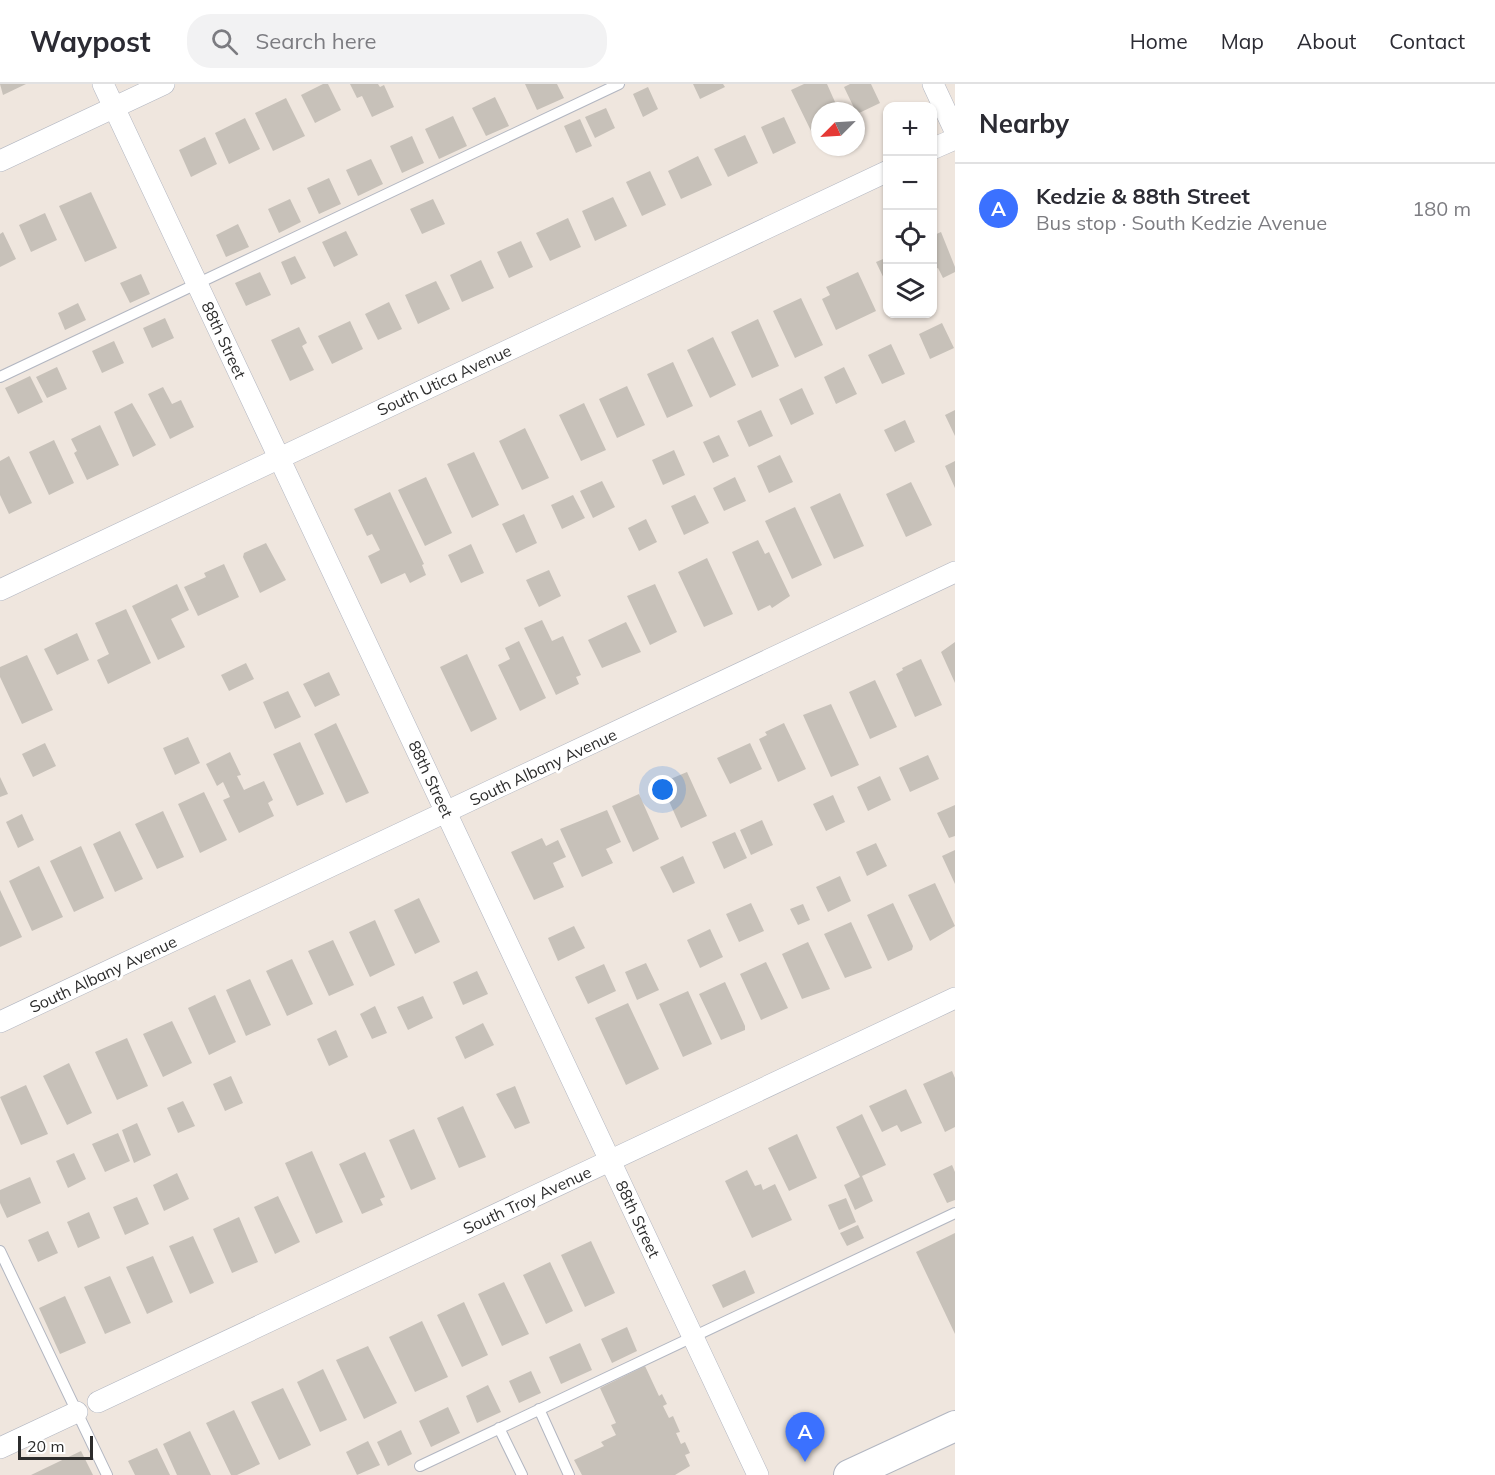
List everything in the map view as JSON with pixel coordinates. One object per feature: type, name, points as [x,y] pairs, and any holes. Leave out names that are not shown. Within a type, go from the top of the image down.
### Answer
[{"type":"main road","points":[[849,1475],[955,1426]]},
{"type":"street","name":"88th Street","points":[[103,84],[758,1475]]},
{"type":"street","points":[[0,161],[164,84]]},
{"type":"street","points":[[933,84],[955,131]]},
{"type":"street","points":[[937,147],[955,139]]},
{"type":"street","name":"South Utica Avenue","points":[[0,591],[883,173]]},
{"type":"street","name":"South Albany Avenue","points":[[0,1022],[955,572]]},
{"type":"street","name":"South Troy Avenue","points":[[98,1402],[955,999]]},
{"type":"street","points":[[0,1448],[77,1412]]},
{"type":"lane","points":[[0,377],[619,84]]},
{"type":"lane","points":[[420,1466],[955,1213]]},
{"type":"lane","points":[[0,1251],[107,1475]]},
{"type":"lane","points":[[539,1409],[569,1475]]},
{"type":"lane","points":[[499,1428],[522,1475]]},
{"type":"building","points":[[0,84],[26,84],[3,95]]},
{"type":"building","points":[[323,84],[328,84],[341,110],[315,123],[301,95]]},
{"type":"building","points":[[350,84],[378,84],[380,87],[384,85],[394,107],[372,117],[362,96],[357,98]]},
{"type":"building","points":[[525,84],[557,84],[564,98],[537,110]]},
{"type":"building","points":[[693,84],[723,84],[725,87],[700,99]]},
{"type":"building","points":[[804,84],[827,84],[835,102],[811,102],[811,131],[791,90]]},
{"type":"building","points":[[850,84],[871,84],[880,103],[865,110],[865,102],[851,102],[844,87]]},
{"type":"building","points":[[648,87],[658,109],[643,117],[633,94]]},
{"type":"building","points":[[495,97],[509,126],[486,136],[472,108]]},
{"type":"building","points":[[286,98],[305,136],[273,151],[255,113]]},
{"type":"building","points":[[606,108],[615,128],[595,138],[585,117]]},
{"type":"building","points":[[453,116],[467,146],[439,159],[425,129]]},
{"type":"building","points":[[784,117],[796,143],[773,154],[761,127]]},
{"type":"building","points":[[245,118],[260,149],[229,164],[215,133]]},
{"type":"building","points":[[580,119],[592,146],[576,153],[564,126]]},
{"type":"building","points":[[745,135],[758,163],[728,177],[714,149]]},
{"type":"building","points":[[412,136],[424,163],[402,173],[390,146]]},
{"type":"building","points":[[205,137],[217,164],[191,177],[179,150]]},
{"type":"building","points":[[698,156],[712,185],[681,199],[668,171]]},
{"type":"building","points":[[371,159],[383,184],[358,196],[346,170]]},
{"type":"building","points":[[650,171],[666,205],[642,216],[626,182]]},
{"type":"building","points":[[329,178],[341,204],[319,214],[307,188]]},
{"type":"building","points":[[91,192],[117,248],[85,262],[59,206]]},
{"type":"building","points":[[613,197],[627,226],[595,241],[582,211]]},
{"type":"building","points":[[290,199],[301,222],[279,233],[268,209]]},
{"type":"building","points":[[433,199],[445,224],[422,234],[410,209]]},
{"type":"building","points":[[45,213],[57,240],[31,252],[19,225]]},
{"type":"building","points":[[568,218],[581,247],[550,261],[536,233]]},
{"type":"building","points":[[238,224],[249,247],[226,257],[216,235]]},
{"type":"building","points":[[346,231],[358,255],[334,267],[322,242]]},
{"type":"building","points":[[3,232],[16,259],[0,267],[0,234]]},
{"type":"building","points":[[941,232],[955,267],[955,272],[943,278],[937,268],[937,234]]},
{"type":"building","points":[[521,241],[533,267],[509,278],[497,252]]},
{"type":"building","points":[[295,256],[306,278],[291,285],[281,262]]},
{"type":"building","points":[[883,259],[883,277],[876,262]]},
{"type":"building","points":[[481,260],[494,288],[462,302],[450,275]]},
{"type":"building","points":[[260,272],[271,295],[246,306],[235,283]]},
{"type":"building","points":[[858,272],[876,311],[836,330],[822,299],[830,295],[826,287]]},
{"type":"building","points":[[141,274],[150,294],[130,303],[120,283]]},
{"type":"building","points":[[436,281],[450,309],[418,324],[405,295]]},
{"type":"building","points":[[801,298],[823,345],[795,358],[773,311]]},
{"type":"building","points":[[389,302],[402,329],[378,340],[365,314]]},
{"type":"building","points":[[78,303],[86,320],[65,330],[58,313]]},
{"type":"building","points":[[165,318],[174,338],[152,348],[143,328]]},
{"type":"building","points":[[758,319],[779,366],[752,378],[731,332]]},
{"type":"building","points":[[350,321],[363,349],[332,364],[318,336]]},
{"type":"building","points":[[942,323],[954,348],[930,359],[919,334]]},
{"type":"building","points":[[299,327],[307,343],[302,346],[314,370],[290,381],[271,340]]},
{"type":"building","points":[[713,337],[736,385],[710,398],[687,350]]},
{"type":"building","points":[[114,341],[124,363],[102,373],[92,351]]},
{"type":"building","points":[[891,344],[905,374],[882,384],[868,355]]},
{"type":"building","points":[[673,362],[693,406],[667,418],[647,374]]},
{"type":"building","points":[[57,367],[67,389],[47,398],[36,377]]},
{"type":"building","points":[[844,367],[857,394],[836,404],[824,377]]},
{"type":"building","points":[[30,376],[43,402],[18,414],[5,388]]},
{"type":"building","points":[[627,386],[645,425],[617,438],[599,399]]},
{"type":"building","points":[[163,387],[172,404],[181,400],[194,427],[170,439],[148,394]]},
{"type":"building","points":[[802,388],[814,414],[791,425],[779,399]]},
{"type":"building","points":[[132,403],[156,445],[133,457],[114,412]]},
{"type":"building","points":[[584,403],[606,450],[581,461],[559,415]]},
{"type":"building","points":[[761,410],[773,436],[749,447],[737,421]]},
{"type":"building","points":[[955,410],[955,436],[945,415]]},
{"type":"building","points":[[905,420],[915,442],[895,452],[884,430]]},
{"type":"building","points":[[100,425],[119,465],[87,480],[74,453],[77,451],[71,439]]},
{"type":"building","points":[[525,428],[549,478],[522,490],[499,441]]},
{"type":"building","points":[[719,435],[729,456],[713,463],[703,442]]},
{"type":"building","points":[[54,440],[74,483],[49,495],[29,452]]},
{"type":"building","points":[[674,450],[685,475],[663,485],[652,460]]},
{"type":"building","points":[[474,452],[499,505],[472,518],[447,464]]},
{"type":"building","points":[[780,455],[793,482],[769,493],[757,466]]},
{"type":"building","points":[[9,456],[32,503],[9,514],[0,495],[0,461]]},
{"type":"building","points":[[955,461],[955,488],[945,466]]},
{"type":"building","points":[[426,477],[452,533],[425,546],[398,490]]},
{"type":"building","points":[[735,477],[746,501],[724,511],[713,488]]},
{"type":"building","points":[[602,481],[615,507],[593,518],[580,491]]},
{"type":"building","points":[[911,482],[932,525],[906,537],[886,494]]},
{"type":"building","points":[[390,492],[424,564],[422,565],[426,575],[410,583],[405,573],[381,584],[368,556],[380,550],[372,534],[367,536],[354,509]]},
{"type":"building","points":[[840,493],[864,546],[834,559],[810,507]]},
{"type":"building","points":[[573,495],[585,518],[562,529],[551,505]]},
{"type":"building","points":[[695,495],[709,523],[684,535],[671,506]]},
{"type":"building","points":[[795,507],[822,565],[792,579],[765,521]]},
{"type":"building","points":[[524,514],[537,543],[516,553],[502,524]]},
{"type":"building","points":[[646,519],[657,542],[639,551],[628,528]]},
{"type":"building","points":[[758,540],[765,554],[769,552],[790,596],[772,608],[770,605],[758,611],[732,552]]},
{"type":"building","points":[[266,543],[286,580],[260,593],[243,557],[244,553]]},
{"type":"building","points":[[471,544],[484,573],[461,583],[448,555]]},
{"type":"building","points":[[707,558],[733,614],[704,627],[678,572]]},
{"type":"building","points":[[224,564],[239,597],[198,616],[184,587],[206,577],[204,573]]},
{"type":"building","points":[[549,570],[561,596],[539,607],[526,580]]},
{"type":"building","points":[[177,584],[189,610],[171,619],[185,647],[158,660],[132,606]]},
{"type":"building","points":[[655,584],[677,632],[650,645],[627,596]]},
{"type":"building","points":[[126,609],[151,663],[108,684],[97,660],[109,654],[95,623]]},
{"type":"building","points":[[542,620],[552,641],[563,636],[581,675],[576,677],[579,684],[556,695],[524,628]]},
{"type":"building","points":[[626,622],[641,652],[602,668],[588,640]]},
{"type":"building","points":[[77,633],[89,660],[57,675],[44,649]]},
{"type":"building","points":[[519,641],[546,698],[520,711],[498,665],[510,659],[505,648]]},
{"type":"building","points":[[955,642],[955,683],[941,652]]},
{"type":"building","points":[[467,654],[497,719],[471,732],[440,667]]},
{"type":"building","points":[[27,655],[53,710],[22,724],[0,677],[0,667]]},
{"type":"building","points":[[921,659],[942,705],[915,717],[896,674],[903,670],[902,668]]},
{"type":"building","points":[[246,663],[254,679],[229,691],[221,675]]},
{"type":"building","points":[[329,672],[340,695],[315,707],[303,684]]},
{"type":"building","points":[[875,680],[897,727],[870,739],[849,692]]},
{"type":"building","points":[[288,691],[301,717],[275,729],[263,702]]},
{"type":"building","points":[[831,704],[859,765],[831,777],[803,715]]},
{"type":"building","points":[[336,723],[369,793],[346,803],[314,734]]},
{"type":"building","points":[[784,723],[806,769],[778,782],[759,739],[767,735],[765,732]]},
{"type":"building","points":[[188,737],[200,763],[175,775],[163,748]]},
{"type":"building","points":[[300,742],[324,794],[297,806],[273,754]]},
{"type":"building","points":[[45,743],[56,766],[33,777],[22,754]]},
{"type":"building","points":[[750,743],[762,769],[730,784],[717,758]]},
{"type":"building","points":[[230,752],[241,775],[237,776],[244,790],[264,781],[273,800],[268,803],[274,816],[239,833],[223,800],[230,797],[223,782],[217,786],[206,764]]},
{"type":"building","points":[[928,755],[939,779],[910,792],[899,768]]},
{"type":"building","points":[[687,772],[707,816],[681,828],[661,783]]},
{"type":"building","points":[[880,776],[891,800],[868,811],[857,787]]},
{"type":"building","points":[[0,777],[8,794],[0,797]]},
{"type":"building","points":[[204,792],[227,840],[200,853],[178,804]]},
{"type":"building","points":[[639,794],[659,839],[633,852],[612,806]]},
{"type":"building","points":[[833,795],[845,822],[826,831],[813,804]]},
{"type":"building","points":[[955,805],[955,836],[949,838],[937,813]]},
{"type":"building","points":[[607,810],[621,842],[606,849],[613,863],[582,877],[560,829]]},
{"type":"building","points":[[163,811],[184,857],[157,869],[135,824]]},
{"type":"building","points":[[22,814],[34,840],[18,848],[6,822]]},
{"type":"building","points":[[762,820],[773,845],[751,855],[740,830]]},
{"type":"building","points":[[120,831],[143,879],[115,892],[93,844]]},
{"type":"building","points":[[735,832],[747,858],[724,869],[712,842]]},
{"type":"building","points":[[542,838],[546,846],[558,840],[566,857],[553,863],[564,887],[534,900],[511,852]]},
{"type":"building","points":[[876,843],[887,866],[867,876],[856,852]]},
{"type":"building","points":[[81,846],[104,898],[74,912],[50,861]]},
{"type":"building","points":[[955,850],[955,884],[942,856]]},
{"type":"building","points":[[683,856],[695,883],[673,893],[660,867]]},
{"type":"building","points":[[39,866],[63,917],[32,931],[9,881]]},
{"type":"building","points":[[840,876],[851,901],[828,912],[816,887]]},
{"type":"building","points":[[935,883],[955,926],[930,941],[908,895]]},
{"type":"building","points":[[0,890],[22,937],[0,947]]},
{"type":"building","points":[[419,898],[440,942],[415,954],[394,910]]},
{"type":"building","points":[[751,903],[764,931],[739,942],[726,914]]},
{"type":"building","points":[[893,903],[913,946],[912,950],[888,961],[867,915]]},
{"type":"building","points":[[803,904],[810,920],[798,925],[790,909]]},
{"type":"building","points":[[375,920],[395,965],[370,977],[349,932]]},
{"type":"building","points":[[851,922],[872,968],[845,978],[824,934]]},
{"type":"building","points":[[574,926],[585,948],[558,961],[548,938]]},
{"type":"building","points":[[710,929],[723,957],[700,968],[687,940]]},
{"type":"building","points":[[333,940],[354,985],[329,996],[308,951]]},
{"type":"building","points":[[808,942],[830,989],[802,999],[782,954]]},
{"type":"building","points":[[292,959],[313,1004],[287,1016],[266,971]]},
{"type":"building","points":[[766,962],[788,1008],[761,1020],[740,974]]},
{"type":"building","points":[[646,963],[659,990],[637,1000],[625,972]]},
{"type":"building","points":[[604,964],[616,991],[588,1004],[575,977]]},
{"type":"building","points":[[477,971],[488,994],[463,1005],[453,982]]},
{"type":"building","points":[[250,979],[271,1025],[246,1036],[226,990]]},
{"type":"building","points":[[725,982],[745,1030],[721,1040],[699,994]]},
{"type":"building","points":[[688,991],[712,1044],[683,1057],[659,1004]]},
{"type":"building","points":[[215,995],[236,1042],[209,1055],[188,1008]]},
{"type":"building","points":[[423,996],[433,1018],[408,1030],[397,1007]]},
{"type":"building","points":[[628,1003],[659,1069],[626,1085],[595,1018]]},
{"type":"building","points":[[375,1006],[387,1033],[372,1039],[360,1014]]},
{"type":"building","points":[[172,1021],[192,1063],[163,1077],[143,1034]]},
{"type":"building","points":[[483,1023],[494,1045],[465,1059],[455,1037]]},
{"type":"building","points":[[336,1030],[348,1057],[329,1066],[317,1039]]},
{"type":"building","points":[[127,1038],[148,1086],[117,1100],[95,1052]]},
{"type":"building","points":[[69,1063],[92,1113],[67,1125],[43,1076]]},
{"type":"building","points":[[952,1071],[955,1078],[955,1127],[945,1132],[923,1084]]},
{"type":"building","points":[[231,1076],[243,1103],[225,1111],[213,1084]]},
{"type":"building","points":[[26,1085],[48,1134],[21,1145],[0,1097]]},
{"type":"building","points":[[515,1086],[530,1123],[515,1129],[496,1094]]},
{"type":"building","points":[[906,1089],[922,1123],[901,1132],[897,1125],[882,1132],[869,1106]]},
{"type":"building","points":[[183,1101],[195,1126],[178,1133],[167,1108]]},
{"type":"building","points":[[463,1106],[486,1157],[459,1168],[437,1118]]},
{"type":"building","points":[[862,1114],[886,1165],[862,1176],[873,1201],[855,1210],[844,1185],[860,1177],[836,1127]]},
{"type":"building","points":[[137,1123],[151,1155],[134,1163],[122,1130]]},
{"type":"building","points":[[414,1129],[436,1179],[411,1190],[389,1140]]},
{"type":"building","points":[[118,1133],[130,1161],[105,1172],[92,1144]]},
{"type":"building","points":[[797,1134],[817,1178],[789,1191],[768,1148]]},
{"type":"building","points":[[312,1151],[343,1222],[316,1234],[285,1163]]},
{"type":"building","points":[[365,1152],[385,1197],[380,1199],[383,1205],[362,1214],[339,1164]]},
{"type":"building","points":[[74,1153],[86,1179],[68,1188],[56,1161]]},
{"type":"building","points":[[952,1165],[955,1172],[955,1200],[947,1203],[933,1174]]},
{"type":"building","points":[[747,1170],[755,1186],[761,1184],[763,1190],[775,1184],[792,1220],[752,1238],[725,1181]]},
{"type":"building","points":[[177,1173],[189,1199],[164,1211],[153,1185]]},
{"type":"building","points":[[30,1177],[41,1203],[7,1218],[0,1203],[0,1190]]},
{"type":"building","points":[[278,1196],[300,1242],[275,1254],[254,1207]]},
{"type":"building","points":[[137,1197],[149,1224],[125,1235],[113,1207]]},
{"type":"building","points":[[846,1198],[856,1222],[839,1230],[828,1205]]},
{"type":"building","points":[[89,1212],[100,1238],[78,1248],[67,1222]]},
{"type":"building","points":[[239,1217],[258,1262],[232,1273],[213,1229]]},
{"type":"building","points":[[858,1225],[864,1238],[847,1246],[840,1233]]},
{"type":"building","points":[[48,1231],[58,1253],[38,1262],[28,1240]]},
{"type":"building","points":[[955,1233],[955,1334],[916,1252]]},
{"type":"building","points":[[193,1236],[214,1283],[190,1294],[169,1246]]},
{"type":"building","points":[[591,1241],[615,1293],[585,1307],[561,1255]]},
{"type":"building","points":[[153,1256],[173,1302],[147,1314],[126,1267]]},
{"type":"building","points":[[550,1262],[573,1311],[546,1324],[523,1275]]},
{"type":"building","points":[[745,1270],[755,1293],[723,1308],[712,1285]]},
{"type":"building","points":[[110,1276],[131,1323],[105,1334],[84,1287]]},
{"type":"building","points":[[504,1282],[529,1334],[502,1346],[478,1294]]},
{"type":"building","points":[[65,1296],[86,1343],[60,1354],[39,1308]]},
{"type":"building","points":[[464,1302],[488,1355],[462,1367],[437,1315]]},
{"type":"building","points":[[422,1321],[448,1377],[415,1392],[389,1337]]},
{"type":"building","points":[[627,1327],[637,1351],[612,1363],[601,1339]]},
{"type":"building","points":[[580,1343],[592,1370],[561,1384],[549,1357]]},
{"type":"building","points":[[368,1346],[397,1403],[364,1419],[336,1360]]},
{"type":"building","points":[[645,1366],[659,1396],[662,1394],[667,1404],[663,1406],[669,1418],[673,1416],[680,1432],[676,1433],[681,1444],[685,1442],[690,1453],[685,1455],[690,1466],[675,1475],[582,1475],[574,1460],[604,1446],[601,1442],[616,1435],[611,1425],[616,1423],[600,1388]]},
{"type":"building","points":[[323,1369],[347,1420],[320,1432],[297,1382]]},
{"type":"building","points":[[531,1371],[541,1393],[519,1403],[509,1381]]},
{"type":"building","points":[[488,1385],[501,1412],[477,1423],[466,1396]]},
{"type":"building","points":[[283,1388],[311,1445],[279,1460],[251,1402]]},
{"type":"building","points":[[448,1407],[460,1433],[431,1447],[419,1421]]},
{"type":"building","points":[[234,1410],[260,1464],[237,1475],[231,1475],[206,1423]]},
{"type":"building","points":[[401,1430],[412,1454],[388,1466],[377,1442]]},
{"type":"building","points":[[190,1431],[211,1475],[177,1475],[163,1444]]},
{"type":"building","points":[[368,1441],[380,1465],[357,1475],[346,1452]]},
{"type":"building","points":[[157,1448],[170,1475],[135,1475],[128,1461]]},
{"type":"building","points":[[81,1451],[93,1475],[31,1475]]},
{"type":"place","name":"Kedzie & 88th Street","points":[[805,1462]]}]
